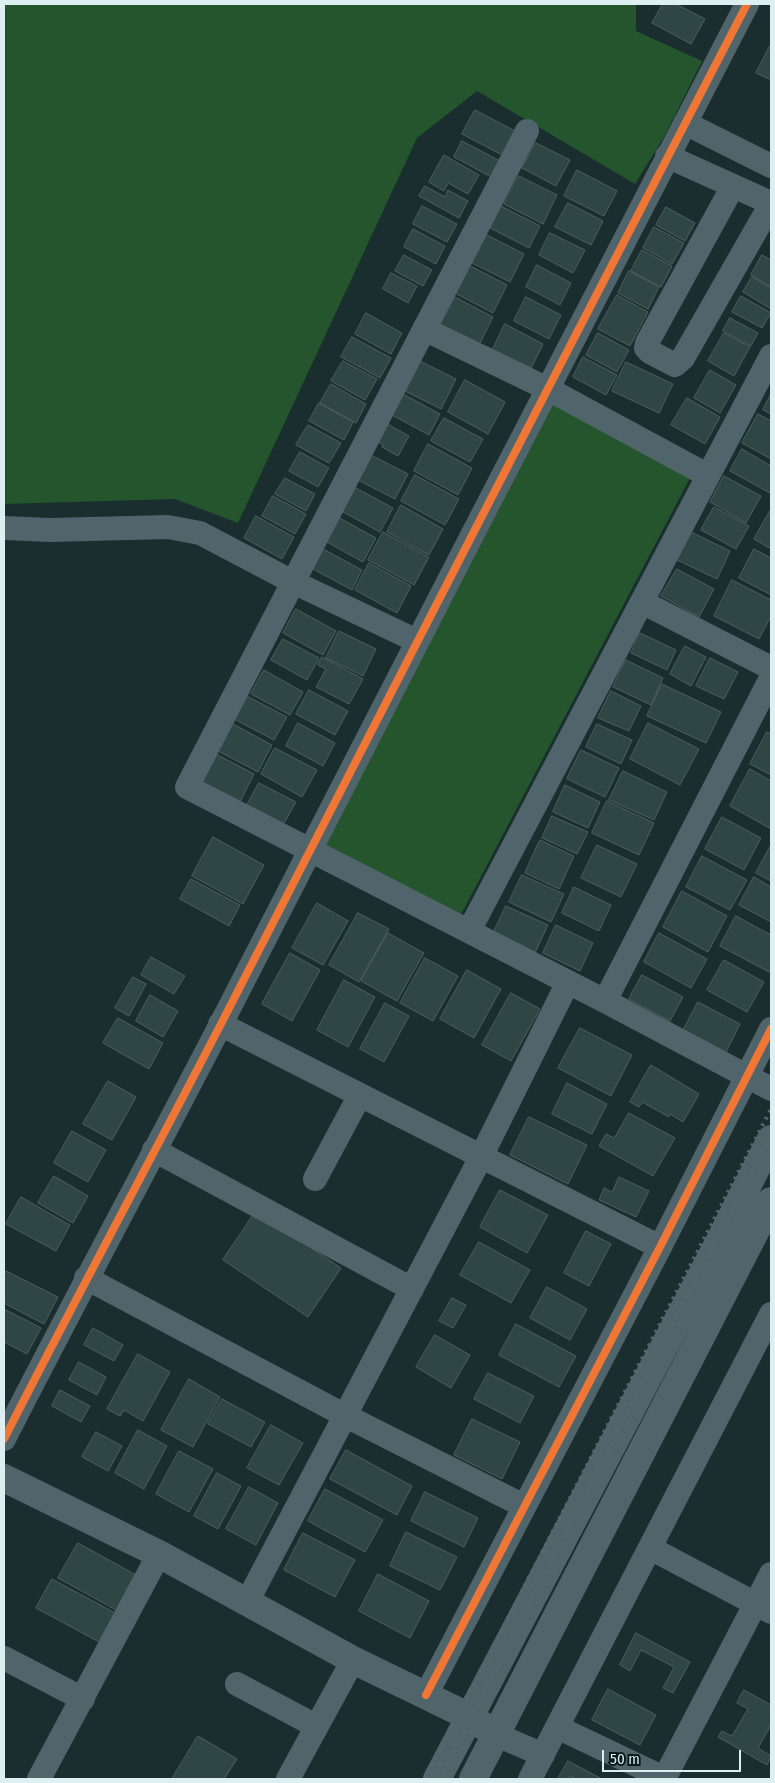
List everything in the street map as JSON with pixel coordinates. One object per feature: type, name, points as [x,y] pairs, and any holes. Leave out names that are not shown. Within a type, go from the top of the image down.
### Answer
[{"type":"main road","points":[[437,1779],[714,1253],[771,1139]]},
{"type":"main road","points":[[473,1779],[771,1201]]},
{"type":"main road","points":[[4,1478],[159,1554],[353,1660],[470,1717],[497,1734]]},
{"type":"street","points":[[4,1439],[548,389],[666,156],[747,4]]},
{"type":"street","points":[[685,123],[771,166]]},
{"type":"street","points":[[527,131],[187,788],[605,1001],[771,1089]]},
{"type":"street","points":[[666,156],[771,203],[683,358],[675,365],[650,352],[646,348],[647,343],[733,186]]},
{"type":"street","points":[[424,329],[548,389],[707,475]]},
{"type":"street","points":[[469,931],[771,356]]},
{"type":"street","points":[[4,528],[50,530],[168,528],[200,533],[293,582],[417,641]]},
{"type":"street","points":[[642,602],[771,668]]},
{"type":"street","points":[[605,1001],[771,678]]},
{"type":"street","points":[[247,1602],[481,1157],[568,982]]},
{"type":"street","points":[[220,1024],[660,1248]]},
{"type":"street","points":[[426,1695],[660,1248],[771,1028]]},
{"type":"street","points":[[315,1179],[360,1095]]},
{"type":"street","points":[[154,1150],[412,1289]]},
{"type":"street","points":[[86,1278],[346,1416],[524,1506]]},
{"type":"street","points":[[530,1779],[771,1314]]},
{"type":"street","points":[[650,1548],[764,1608]]},
{"type":"street","points":[[39,1779],[159,1554]]},
{"type":"street","points":[[557,1727],[664,1779],[764,1608],[771,1574]]},
{"type":"street","points":[[4,1658],[82,1699]]},
{"type":"street","points":[[288,1779],[353,1660]]},
{"type":"street","points":[[237,1684],[316,1726]]},
{"type":"street","points":[[497,1734],[543,1755]]},
{"type":"green space","points":[[4,4],[636,4],[636,31],[702,61],[664,137],[635,184],[477,91],[417,138],[238,523],[175,499],[4,504]]},
{"type":"green space","points":[[551,399],[692,474],[454,928],[319,859]]},
{"type":"building","points":[[663,4],[676,4],[705,19],[691,44],[652,23]]},
{"type":"building","points":[[771,46],[771,80],[756,73]]},
{"type":"building","points":[[475,110],[517,132],[504,156],[462,134]]},
{"type":"building","points":[[462,141],[502,162],[493,178],[454,157]]},
{"type":"building","points":[[536,143],[570,160],[556,186],[522,168]]},
{"type":"building","points":[[444,155],[479,175],[468,194],[448,183],[444,191],[429,182]]},
{"type":"building","points":[[577,170],[617,191],[604,216],[564,196]]},
{"type":"building","points":[[519,176],[557,195],[543,224],[504,204]]},
{"type":"building","points":[[425,186],[445,197],[448,190],[468,201],[459,218],[419,196]]},
{"type":"building","points":[[568,203],[603,221],[591,245],[555,227]]},
{"type":"building","points":[[422,206],[457,224],[447,242],[413,224]]},
{"type":"building","points":[[501,206],[540,226],[529,248],[490,228]]},
{"type":"building","points":[[666,207],[695,223],[685,241],[656,225]]},
{"type":"building","points":[[654,227],[684,243],[672,264],[643,248]]},
{"type":"building","points":[[413,229],[445,246],[436,264],[404,247]]},
{"type":"building","points":[[550,233],[585,250],[573,273],[539,255]]},
{"type":"building","points":[[487,235],[524,254],[510,282],[472,263]]},
{"type":"building","points":[[642,250],[672,266],[661,287],[631,271]]},
{"type":"building","points":[[404,255],[432,270],[423,286],[395,271]]},
{"type":"building","points":[[762,255],[771,260],[771,287],[751,275]]},
{"type":"building","points":[[467,264],[507,285],[493,313],[453,292]]},
{"type":"building","points":[[537,265],[571,283],[560,305],[526,287]]},
{"type":"building","points":[[629,271],[659,287],[648,309],[618,293]]},
{"type":"building","points":[[391,273],[417,286],[408,303],[383,289]]},
{"type":"building","points":[[752,277],[771,288],[771,309],[743,292]]},
{"type":"building","points":[[617,295],[648,312],[630,346],[598,329]]},
{"type":"building","points":[[741,296],[771,313],[762,328],[732,312]]},
{"type":"building","points":[[455,297],[493,317],[478,347],[439,327]]},
{"type":"building","points":[[526,297],[561,315],[549,339],[514,321]]},
{"type":"building","points":[[366,313],[402,333],[391,354],[355,334]]},
{"type":"building","points":[[730,318],[758,333],[751,346],[723,331]]},
{"type":"building","points":[[505,324],[543,344],[528,375],[490,355]]},
{"type":"building","points":[[598,333],[629,350],[617,372],[586,355]]},
{"type":"building","points":[[724,333],[750,347],[734,376],[708,361]]},
{"type":"building","points":[[352,337],[391,358],[380,378],[341,357]]},
{"type":"building","points":[[583,357],[617,375],[606,395],[573,377]]},
{"type":"building","points":[[343,361],[377,379],[365,400],[331,381]]},
{"type":"building","points":[[420,361],[456,379],[441,409],[405,391]]},
{"type":"building","points":[[626,362],[673,384],[659,413],[612,391]]},
{"type":"building","points":[[710,370],[736,385],[720,413],[694,398]]},
{"type":"building","points":[[465,380],[505,402],[488,434],[448,412]]},
{"type":"building","points":[[331,384],[366,404],[356,423],[320,403]]},
{"type":"building","points":[[403,394],[440,414],[429,435],[392,415]]},
{"type":"building","points":[[771,394],[771,414],[763,410]]},
{"type":"building","points":[[687,398],[720,417],[705,444],[671,425]]},
{"type":"building","points":[[319,403],[353,422],[344,440],[309,421]]},
{"type":"building","points":[[758,414],[771,421],[771,459],[742,443]]},
{"type":"building","points":[[444,418],[483,439],[470,462],[431,441]]},
{"type":"building","points":[[382,421],[409,436],[398,456],[382,447],[383,445],[372,438]]},
{"type":"building","points":[[308,425],[341,443],[329,463],[296,445]]},
{"type":"building","points":[[428,444],[472,468],[458,495],[414,471]]},
{"type":"building","points":[[742,449],[771,466],[770,493],[730,471]]},
{"type":"building","points":[[300,452],[329,468],[318,487],[289,471]]},
{"type":"building","points":[[369,454],[408,474],[395,499],[356,479]]},
{"type":"building","points":[[415,475],[459,499],[445,525],[401,501]]},
{"type":"building","points":[[724,476],[761,496],[746,523],[710,502]]},
{"type":"building","points":[[285,478],[315,494],[306,511],[275,494]]},
{"type":"building","points":[[356,488],[393,508],[380,532],[343,512]]},
{"type":"building","points":[[273,496],[306,514],[295,534],[262,516]]},
{"type":"building","points":[[401,505],[443,529],[429,555],[387,532]]},
{"type":"building","points":[[714,507],[749,526],[736,549],[701,530]]},
{"type":"building","points":[[771,512],[771,549],[754,539]]},
{"type":"building","points":[[256,516],[294,537],[282,559],[244,538]]},
{"type":"building","points":[[338,517],[376,538],[363,562],[325,541]]},
{"type":"building","points":[[383,532],[429,557],[414,585],[368,560]]},
{"type":"building","points":[[691,532],[730,551],[717,579],[677,560]]},
{"type":"building","points":[[323,549],[362,570],[352,590],[313,569]]},
{"type":"building","points":[[754,549],[771,558],[771,595],[739,578]]},
{"type":"building","points":[[369,563],[411,586],[397,613],[355,590]]},
{"type":"building","points":[[677,569],[714,589],[699,617],[661,596]]},
{"type":"building","points":[[732,580],[771,600],[771,616],[759,639],[714,616]]},
{"type":"building","points":[[296,609],[336,631],[323,655],[283,633]]},
{"type":"building","points":[[339,631],[376,649],[363,676],[326,658]]},
{"type":"building","points":[[640,633],[676,650],[667,670],[631,653]]},
{"type":"building","points":[[283,639],[319,658],[307,680],[271,660]]},
{"type":"building","points":[[685,646],[706,657],[691,686],[670,674]]},
{"type":"building","points":[[322,657],[363,679],[349,704],[316,687],[326,669],[318,665]]},
{"type":"building","points":[[710,658],[738,672],[724,699],[696,686]]},
{"type":"building","points":[[626,660],[663,678],[651,705],[613,687]]},
{"type":"building","points":[[264,670],[303,692],[290,715],[251,694]]},
{"type":"building","points":[[662,684],[721,712],[706,743],[647,716]]},
{"type":"building","points":[[309,690],[348,711],[335,735],[296,714]]},
{"type":"building","points":[[611,691],[641,706],[629,731],[598,718]]},
{"type":"building","points":[[247,696],[287,717],[274,740],[234,719]]},
{"type":"building","points":[[231,723],[272,745],[258,772],[216,750]]},
{"type":"building","points":[[298,723],[335,743],[323,766],[286,746]]},
{"type":"building","points":[[648,723],[699,749],[680,785],[630,759]]},
{"type":"building","points":[[597,724],[632,740],[621,764],[586,747]]},
{"type":"building","points":[[767,732],[771,734],[771,775],[750,764]]},
{"type":"building","points":[[275,748],[317,770],[302,797],[261,774]]},
{"type":"building","points":[[581,750],[619,768],[605,797],[567,779]]},
{"type":"building","points":[[212,752],[254,774],[240,802],[197,779]]},
{"type":"building","points":[[750,769],[771,781],[771,829],[730,806]]},
{"type":"building","points":[[623,771],[667,792],[654,820],[609,800]]},
{"type":"building","points":[[259,783],[296,802],[283,825],[247,805]]},
{"type":"building","points":[[565,785],[600,802],[588,828],[553,812]]},
{"type":"building","points":[[607,801],[654,823],[639,855],[592,833]]},
{"type":"building","points":[[552,816],[588,832],[577,854],[542,838]]},
{"type":"building","points":[[722,817],[761,838],[744,870],[705,849]]},
{"type":"building","points":[[213,837],[264,865],[243,904],[192,876]]},
{"type":"building","points":[[540,840],[574,856],[559,889],[525,873]]},
{"type":"building","points":[[597,845],[637,864],[621,897],[581,878]]},
{"type":"building","points":[[771,845],[771,881],[756,873]]},
{"type":"building","points":[[702,856],[747,880],[730,910],[686,887]]},
{"type":"building","points":[[522,875],[564,894],[551,922],[509,902]]},
{"type":"building","points":[[754,877],[771,887],[771,922],[739,905]]},
{"type":"building","points":[[191,879],[240,905],[229,926],[180,899]]},
{"type":"building","points":[[574,887],[611,905],[599,931],[562,913]]},
{"type":"building","points":[[682,891],[727,916],[708,952],[663,927]]},
{"type":"building","points":[[317,903],[348,921],[323,965],[292,948]]},
{"type":"building","points":[[506,906],[548,925],[533,957],[491,938]]},
{"type":"building","points":[[358,913],[389,929],[359,982],[329,965]]},
{"type":"building","points":[[736,916],[771,935],[771,968],[769,972],[720,946]]},
{"type":"building","points":[[556,925],[593,943],[580,971],[543,953]]},
{"type":"building","points":[[388,933],[424,953],[397,1001],[361,981]]},
{"type":"building","points":[[659,933],[707,959],[691,988],[644,962]]},
{"type":"building","points":[[290,953],[320,970],[292,1021],[262,1004]]},
{"type":"building","points":[[151,957],[185,976],[174,994],[141,975]]},
{"type":"building","points":[[425,958],[458,976],[433,1021],[400,1003]]},
{"type":"building","points":[[724,960],[764,982],[747,1012],[707,990]]},
{"type":"building","points":[[467,970],[501,989],[474,1038],[440,1019]]},
{"type":"building","points":[[642,975],[683,997],[670,1021],[629,999]]},
{"type":"building","points":[[133,977],[146,984],[129,1016],[115,1008]]},
{"type":"building","points":[[344,980],[375,997],[348,1047],[317,1030]]},
{"type":"building","points":[[511,993],[540,1009],[511,1061],[482,1045]]},
{"type":"building","points":[[150,995],[178,1011],[163,1037],[136,1021]]},
{"type":"building","points":[[698,1002],[740,1024],[725,1054],[683,1031]]},
{"type":"building","points":[[385,1003],[409,1016],[384,1062],[360,1049]]},
{"type":"building","points":[[118,1018],[163,1043],[149,1069],[103,1043]]},
{"type":"building","points":[[580,1028],[632,1055],[611,1096],[558,1068]]},
{"type":"building","points":[[651,1065],[699,1094],[683,1122],[670,1114],[669,1117],[642,1102],[639,1107],[630,1102]]},
{"type":"building","points":[[108,1081],[136,1097],[112,1140],[83,1124]]},
{"type":"building","points":[[567,1083],[607,1104],[592,1134],[552,1114]]},
{"type":"building","points":[[629,1113],[675,1138],[653,1176],[599,1146],[606,1134],[614,1138]]},
{"type":"building","points":[[529,1117],[587,1145],[568,1184],[510,1155]]},
{"type":"building","points":[[72,1131],[106,1150],[88,1182],[54,1163]]},
{"type":"building","points":[[54,1176],[88,1196],[73,1223],[38,1203]]},
{"type":"building","points":[[619,1177],[649,1191],[636,1217],[599,1200],[604,1188],[612,1192]]},
{"type":"building","points":[[500,1190],[548,1215],[527,1253],[480,1227]]},
{"type":"building","points":[[21,1197],[70,1225],[56,1251],[6,1224]]},
{"type":"building","points":[[256,1211],[341,1268],[308,1317],[223,1260]]},
{"type":"building","points":[[586,1231],[611,1244],[589,1286],[564,1273]]},
{"type":"building","points":[[479,1242],[530,1270],[511,1303],[460,1275]]},
{"type":"building","points":[[6,1271],[58,1297],[44,1324],[4,1303],[4,1276]]},
{"type":"building","points":[[547,1287],[587,1309],[570,1340],[530,1318]]},
{"type":"building","points":[[452,1298],[466,1305],[453,1328],[439,1321]]},
{"type":"building","points":[[4,1309],[41,1328],[27,1354],[4,1342]]},
{"type":"building","points":[[516,1324],[576,1356],[559,1387],[499,1355]]},
{"type":"building","points":[[93,1328],[123,1345],[114,1361],[84,1345]]},
{"type":"building","points":[[435,1335],[470,1355],[451,1388],[416,1367]]},
{"type":"building","points":[[138,1354],[170,1372],[143,1421],[124,1410],[120,1416],[107,1409]]},
{"type":"building","points":[[79,1362],[106,1377],[97,1395],[69,1380]]},
{"type":"building","points":[[488,1373],[534,1396],[520,1423],[474,1399]]},
{"type":"building","points":[[189,1379],[220,1397],[193,1447],[161,1430]]},
{"type":"building","points":[[60,1390],[90,1406],[81,1422],[52,1406]]},
{"type":"building","points":[[222,1399],[265,1422],[251,1447],[208,1424]]},
{"type":"building","points":[[472,1419],[520,1442],[502,1479],[454,1455]]},
{"type":"building","points":[[271,1425],[303,1443],[279,1485],[247,1468]]},
{"type":"building","points":[[138,1430],[167,1446],[144,1489],[115,1473]]},
{"type":"building","points":[[96,1432],[122,1446],[108,1471],[82,1457]]},
{"type":"building","points":[[346,1450],[412,1486],[397,1515],[330,1479]]},
{"type":"building","points":[[179,1451],[213,1469],[189,1512],[156,1494]]},
{"type":"building","points":[[217,1473],[241,1486],[218,1529],[194,1516]]},
{"type":"building","points":[[249,1487],[278,1503],[256,1545],[226,1529]]},
{"type":"building","points":[[325,1489],[383,1520],[365,1552],[308,1521]]},
{"type":"building","points":[[425,1492],[478,1518],[464,1547],[411,1521]]},
{"type":"building","points":[[406,1532],[457,1557],[440,1590],[390,1566]]},
{"type":"building","points":[[303,1533],[355,1560],[335,1597],[284,1570]]},
{"type":"building","points":[[78,1543],[136,1575],[116,1610],[58,1578]]},
{"type":"building","points":[[378,1574],[429,1601],[410,1638],[359,1611]]},
{"type":"building","points":[[52,1579],[117,1614],[101,1643],[36,1608]]},
{"type":"building","points":[[636,1633],[690,1662],[673,1693],[663,1688],[674,1667],[641,1650],[630,1671],[620,1665]]},
{"type":"building","points":[[608,1689],[656,1715],[640,1745],[592,1720]]},
{"type":"building","points":[[744,1690],[771,1705],[771,1725],[758,1748],[771,1756],[767,1765],[718,1737],[722,1731],[732,1736],[748,1709],[737,1703]]},
{"type":"building","points":[[198,1736],[237,1759],[224,1779],[172,1779]]},
{"type":"building","points":[[568,1761],[602,1779],[576,1779],[570,1776],[569,1779],[558,1779]]},
{"type":"railway","points":[[425,1779],[771,1109]]},
{"type":"railway","points":[[440,1779],[771,1134]]},
{"type":"cycle path","points":[[4,1439],[222,1022],[747,4]]},
{"type":"cycle path","points":[[426,1695],[660,1247],[771,1029]]}]
